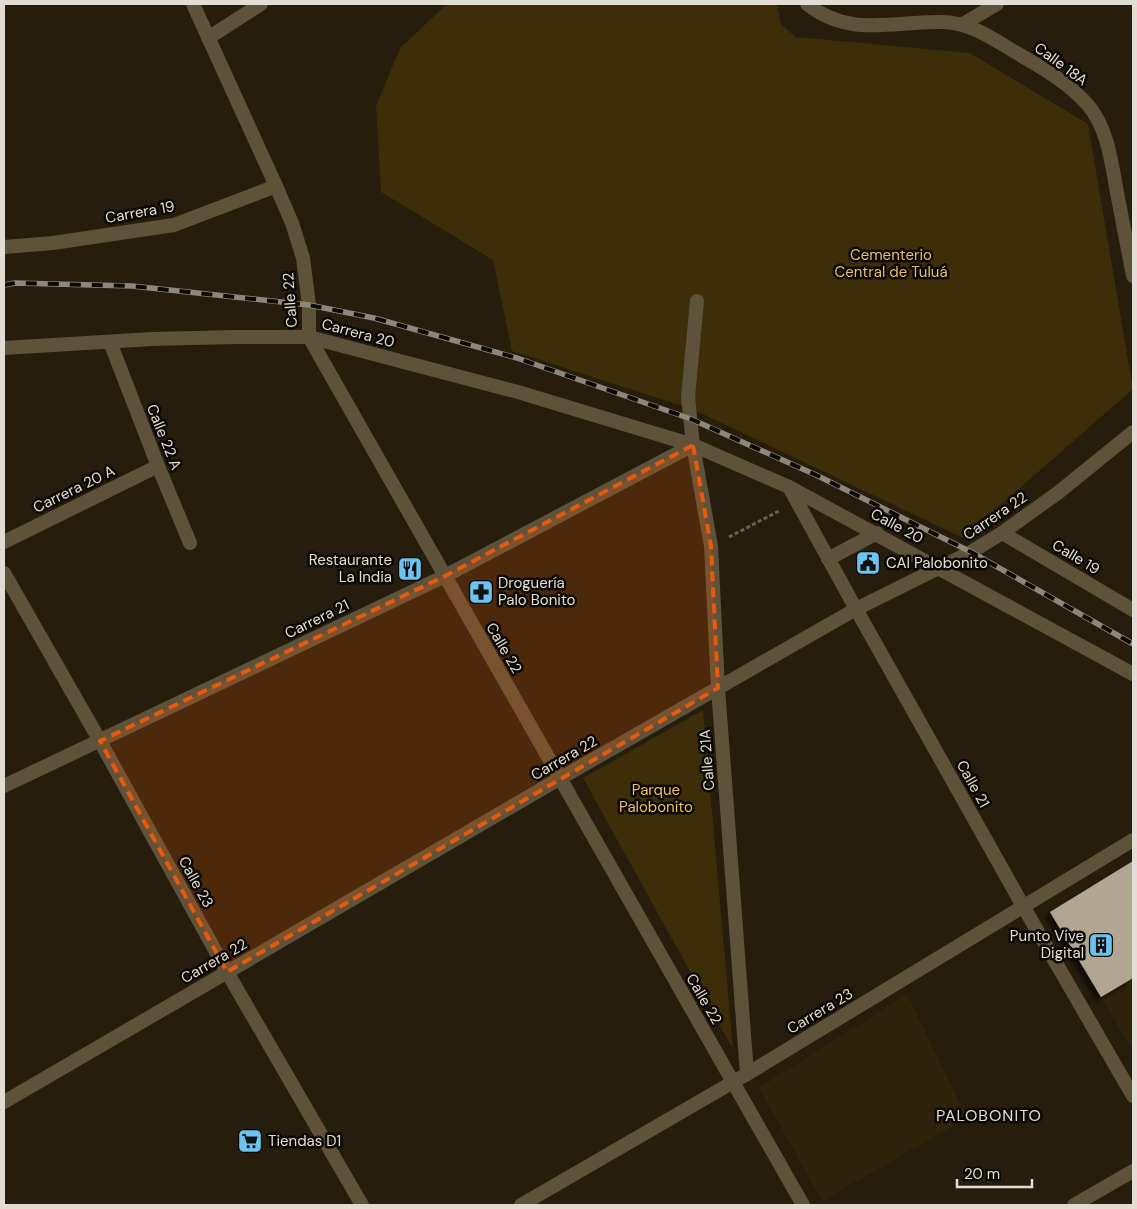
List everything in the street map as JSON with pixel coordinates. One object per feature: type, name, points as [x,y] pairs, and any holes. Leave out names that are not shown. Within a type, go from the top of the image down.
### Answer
[{"type":"street","name":"Calle 22","points":[[193,4],[292,223],[303,258],[309,305],[309,337],[559,779],[804,1205]]},
{"type":"street","points":[[208,38],[262,4]]},
{"type":"street","points":[[807,4],[824,16],[842,23],[865,26],[943,22],[963,24],[997,4]]},
{"type":"street","name":"Calle 18A","points":[[963,24],[987,36],[1072,88],[1089,106],[1101,126],[1108,148],[1133,276]]},
{"type":"street","name":"Carrera 19","points":[[4,247],[53,243],[174,225],[276,186]]},
{"type":"street","name":"Calle 21A","points":[[697,301],[688,397],[693,445],[711,546],[718,688],[747,1074]]},
{"type":"street","name":"Carrera 20","points":[[4,348],[235,337],[309,337],[518,392],[693,445]]},
{"type":"street","name":"Calle 22 A","points":[[110,342],[190,543]]},
{"type":"street","name":"Carrera 22","points":[[4,1102],[559,779],[856,609],[941,568],[1002,533],[1066,486],[1133,432]]},
{"type":"street","name":"Calle 20","points":[[693,445],[789,486],[1133,674]]},
{"type":"street","name":"Carrera 21","points":[[4,786],[445,576],[693,445]]},
{"type":"street","name":"Carrera 20 A","points":[[4,542],[158,466]]},
{"type":"street","name":"Calle 21","points":[[789,486],[1023,906],[1133,1096]]},
{"type":"street","points":[[828,559],[877,533]]},
{"type":"street","name":"Calle 19","points":[[1002,533],[1133,610]]},
{"type":"street","name":"Calle 23","points":[[4,573],[100,741],[227,972],[362,1205]]},
{"type":"street","name":"Carrera 23","points":[[521,1205],[747,1074],[1133,840]]},
{"type":"street","points":[[1074,1205],[1133,1171]]},
{"type":"path","points":[[711,546],[797,502]]},
{"type":"highlighted area","points":[[693,445],[711,546],[718,688],[227,972],[100,741],[445,576]]},
{"type":"shaded area","points":[[1133,978],[1133,1051],[1101,997]]},
{"type":"shaded area","points":[[907,994],[967,1118],[822,1201],[759,1088]]},
{"type":"green space","name":"Cementerio Central de Tuluá","points":[[447,4],[777,4],[781,25],[796,37],[970,53],[1088,124],[1133,389],[963,538],[692,409],[512,351],[493,260],[381,192],[376,106],[400,48]]},
{"type":"green space","name":"Parque Palobonito","points":[[703,710],[733,1049],[583,778]]},
{"type":"building","name":"Punto Vive Digital","points":[[1133,861],[1133,978],[1101,997],[1050,912]]},
{"type":"railway","points":[[4,285],[15,283],[132,286],[309,305],[374,318],[517,358],[691,419],[816,475],[971,552],[1133,644]]},
{"type":"place","name":"CAI Palobonito","points":[[868,563]]},
{"type":"place","name":"Restaurante La India","points":[[410,569]]},
{"type":"place","name":"Droguería Palo Bonito","points":[[481,592]]},
{"type":"place","name":"Punto Vive Digital","points":[[1101,945]]},
{"type":"place","name":"Tiendas D1","points":[[250,1141]]},
{"type":"district","name":"PALOBONITO","points":[[989,1115]]}]
